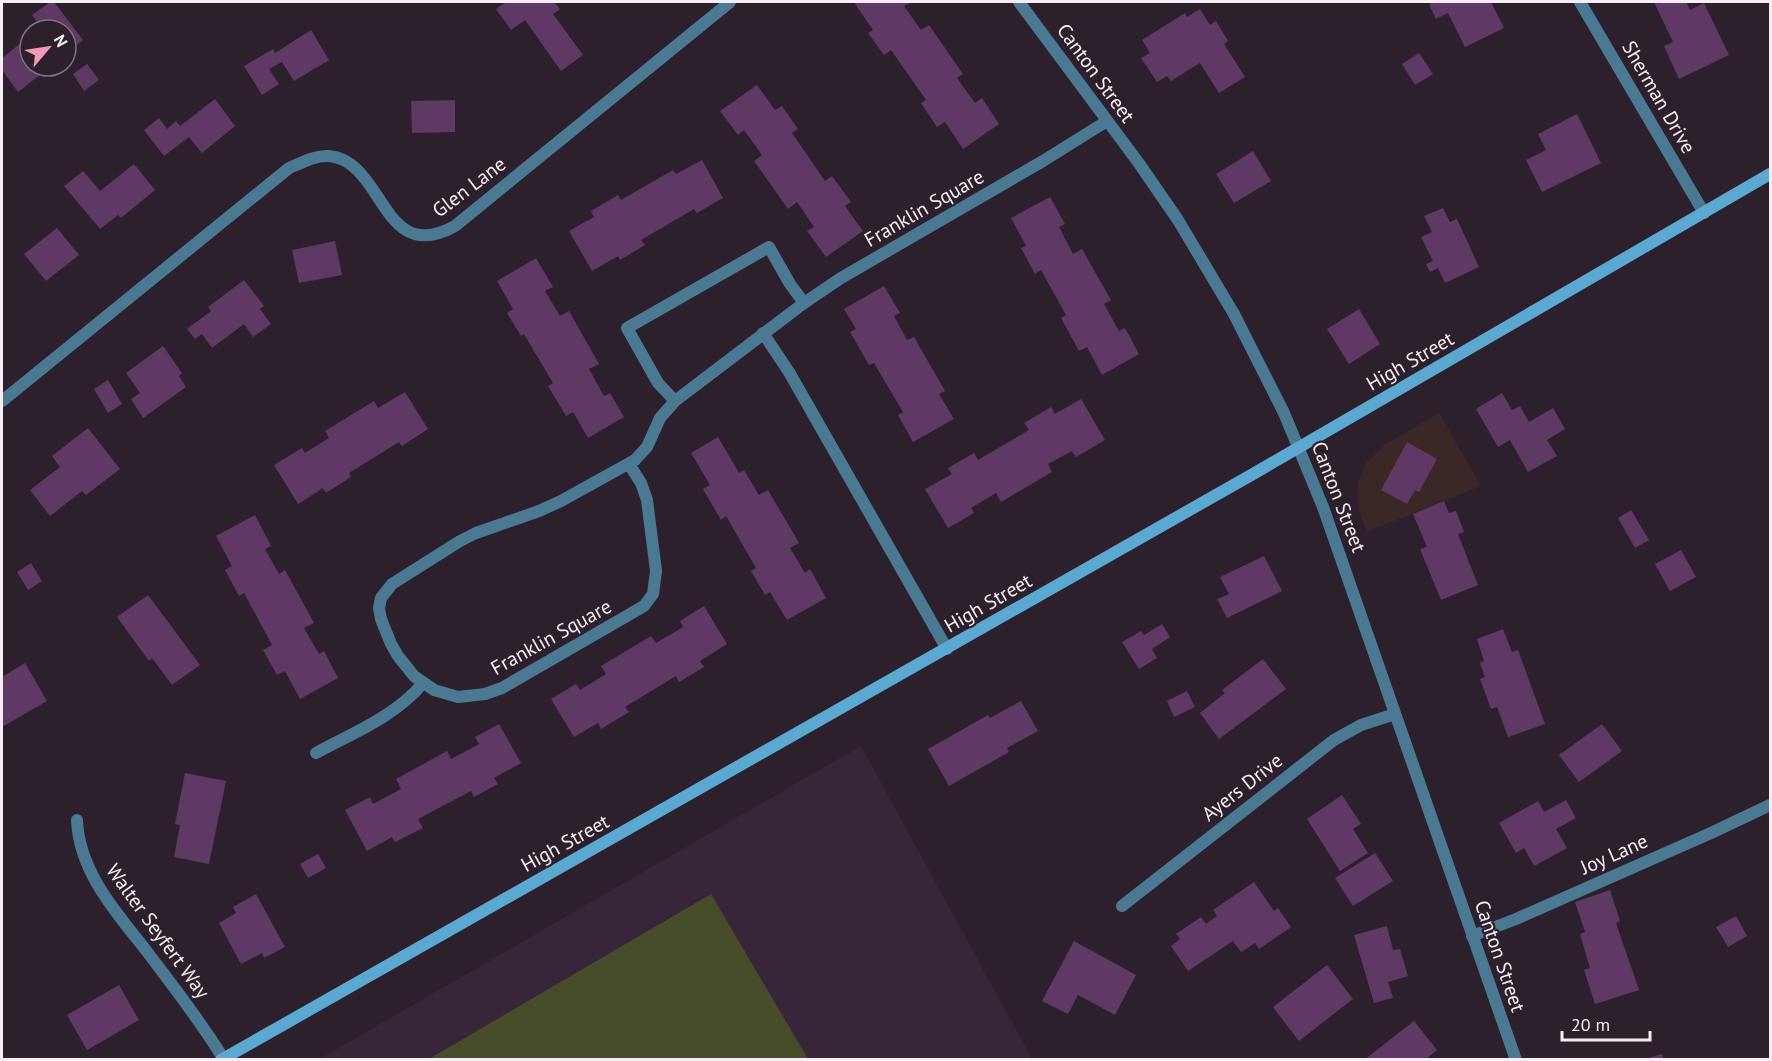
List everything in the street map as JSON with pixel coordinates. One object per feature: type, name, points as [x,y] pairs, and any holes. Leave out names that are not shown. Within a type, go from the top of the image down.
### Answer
[{"type":"main road","name":"High Street","points":[[222,1059],[1299,448],[1770,174]]},
{"type":"street","name":"Glen Lane","points":[[2,401],[289,168],[315,157],[328,156],[340,159],[362,177],[399,225],[420,236],[432,236],[455,226],[730,2]]},
{"type":"street","name":"Canton Street","points":[[1019,2],[1171,211],[1216,282],[1268,379],[1323,507],[1516,1059]]},
{"type":"street","name":"Sherman Drive","points":[[1580,2],[1704,213]]},
{"type":"street","name":"Franklin Square","points":[[629,464],[641,483],[647,500],[656,579],[649,601],[638,610],[516,681],[494,691],[458,697],[444,694],[414,676],[398,656],[383,625],[379,608],[385,591],[400,577],[476,533],[539,511],[629,464],[644,452],[657,423],[675,401],[804,303],[841,278],[1043,161],[1107,121]]},
{"type":"street","points":[[675,401],[658,382],[627,328],[769,247],[790,284],[804,303]]},
{"type":"street","points":[[763,333],[789,372],[947,649]]},
{"type":"street","points":[[316,753],[394,710],[410,698],[423,683]]},
{"type":"street","name":"Ayers Drive","points":[[1122,906],[1334,740],[1351,730],[1395,714]]},
{"type":"street","name":"Joy Lane","points":[[1472,936],[1516,919],[1770,805]]},
{"type":"street","name":"Walter Seyfert Way","points":[[77,820],[81,849],[102,893],[194,1014],[222,1059]]},
{"type":"shaded area","points":[[1439,413],[1481,486],[1367,532],[1359,511],[1357,495],[1358,482],[1367,462],[1386,444]]},
{"type":"shaded area","points":[[861,746],[1032,1059],[318,1060]]},
{"type":"green space","points":[[711,894],[808,1059],[429,1059]]},
{"type":"building","points":[[50,2],[54,2],[66,18],[34,18],[32,15]]},
{"type":"building","points":[[506,2],[554,2],[560,9],[553,14],[583,55],[561,71],[525,20],[511,30],[496,9]]},
{"type":"building","points":[[858,2],[911,2],[904,6],[921,30],[929,25],[963,74],[957,78],[975,103],[982,98],[999,124],[963,149],[945,122],[937,127],[921,103],[926,100],[891,50],[884,55],[868,33],[873,30],[855,4]]},
{"type":"building","points":[[1434,2],[1491,2],[1504,28],[1465,47],[1448,13],[1436,19],[1429,4]]},
{"type":"building","points":[[1654,2],[1686,2],[1690,10],[1704,3],[1729,55],[1679,79],[1664,46],[1673,42]]},
{"type":"building","points":[[1200,9],[1210,25],[1216,21],[1228,41],[1224,44],[1245,77],[1219,93],[1200,63],[1171,81],[1167,76],[1157,82],[1141,58],[1150,53],[1142,40],[1185,13],[1187,17]]},
{"type":"building","points":[[311,30],[329,60],[294,81],[282,62],[269,69],[279,84],[262,95],[244,66],[273,49],[275,53]]},
{"type":"building","points":[[78,33],[83,40],[78,44]]},
{"type":"building","points":[[18,45],[18,78],[36,78],[18,92],[2,70],[2,58]]},
{"type":"building","points":[[1419,53],[1433,74],[1415,85],[1402,64]]},
{"type":"building","points":[[87,64],[99,80],[84,91],[76,78],[78,78],[78,70]]},
{"type":"building","points":[[757,85],[775,110],[782,106],[798,129],[792,133],[825,181],[832,176],[851,202],[845,206],[863,231],[826,257],[807,231],[814,227],[797,202],[788,209],[754,161],[762,155],[744,130],[738,135],[720,111]]},
{"type":"building","points":[[215,99],[235,126],[202,153],[189,137],[164,156],[144,130],[159,118],[167,129],[176,121],[180,126]]},
{"type":"building","points":[[455,100],[455,132],[412,133],[411,101]]},
{"type":"building","points":[[1577,114],[1601,163],[1542,192],[1526,160],[1546,150],[1538,134]]},
{"type":"building","points":[[1253,151],[1271,181],[1234,203],[1216,174]]},
{"type":"building","points":[[702,160],[723,198],[697,213],[694,209],[641,240],[645,245],[620,260],[618,256],[592,271],[569,231],[594,217],[591,211],[618,195],[621,200],[673,170],[676,174]]},
{"type":"building","points":[[134,164],[155,190],[121,218],[118,215],[100,229],[64,186],[83,171],[100,191]]},
{"type":"building","points":[[1050,197],[1065,224],[1059,227],[1073,254],[1082,249],[1111,300],[1104,304],[1119,331],[1125,328],[1139,354],[1102,375],[1087,347],[1079,351],[1061,318],[1066,315],[1041,270],[1035,274],[1021,248],[1026,246],[1011,218]]},
{"type":"building","points":[[1443,208],[1450,222],[1457,219],[1479,267],[1445,283],[1438,268],[1430,272],[1426,264],[1433,261],[1421,237],[1432,232],[1424,216]]},
{"type":"building","points":[[57,228],[79,255],[46,281],[24,254]]},
{"type":"building","points":[[335,241],[342,275],[299,283],[292,250]]},
{"type":"building","points":[[536,258],[553,287],[545,291],[560,316],[569,311],[599,364],[589,369],[604,396],[610,393],[624,417],[588,438],[573,412],[566,416],[548,386],[553,383],[524,334],[521,336],[507,313],[513,309],[497,281]]},
{"type":"building","points":[[244,280],[264,306],[260,309],[271,324],[253,337],[244,324],[212,348],[202,334],[195,339],[187,329],[211,311],[208,307]]},
{"type":"building","points":[[884,286],[900,313],[894,316],[907,340],[914,337],[945,391],[939,394],[954,419],[913,442],[898,415],[903,412],[874,363],[869,365],[850,332],[856,329],[844,309]]},
{"type":"building","points":[[1359,309],[1380,344],[1349,364],[1327,329]]},
{"type":"building","points":[[163,346],[182,373],[179,376],[186,387],[143,418],[131,399],[140,393],[126,373]]},
{"type":"building","points":[[108,380],[122,404],[108,413],[94,389]]},
{"type":"building","points":[[405,392],[428,429],[402,446],[399,442],[349,473],[351,477],[326,493],[323,488],[298,504],[274,465],[302,448],[305,453],[329,438],[325,431],[374,401],[378,408]]},
{"type":"building","points":[[1502,393],[1512,410],[1520,406],[1529,422],[1553,408],[1565,429],[1547,440],[1557,456],[1528,472],[1510,440],[1498,447],[1476,409]]},
{"type":"building","points":[[1081,399],[1105,440],[1076,457],[1072,451],[1048,464],[1052,472],[1001,502],[996,493],[971,508],[974,513],[948,528],[925,489],[952,474],[948,468],[974,453],[978,460],[1029,430],[1024,423],[1051,407],[1055,414]]},
{"type":"building","points":[[88,428],[120,469],[86,495],[82,491],[50,516],[30,490],[60,467],[52,456]]},
{"type":"building","points":[[718,437],[739,473],[744,470],[759,495],[768,490],[799,543],[790,548],[805,573],[810,569],[826,598],[787,620],[770,592],[765,595],[751,571],[756,568],[726,516],[721,520],[703,489],[710,485],[691,453]]},
{"type":"building","points":[[1407,442],[1437,459],[1419,492],[1415,490],[1407,504],[1381,490]]},
{"type":"building","points":[[1444,501],[1449,513],[1456,511],[1464,532],[1458,534],[1478,585],[1441,600],[1420,549],[1427,547],[1413,514]]},
{"type":"building","points":[[1631,510],[1649,540],[1635,548],[1618,518]]},
{"type":"building","points":[[255,515],[271,546],[265,549],[279,574],[285,570],[314,623],[304,628],[319,654],[324,651],[338,678],[300,699],[285,671],[277,675],[263,650],[272,645],[244,593],[239,596],[225,570],[232,566],[216,536]]},
{"type":"building","points":[[1681,550],[1696,577],[1670,591],[1655,564]]},
{"type":"building","points":[[1264,556],[1282,591],[1227,618],[1217,599],[1229,594],[1220,577]]},
{"type":"building","points":[[31,563],[42,581],[28,590],[17,572]]},
{"type":"building","points":[[148,595],[200,665],[172,685],[152,658],[149,661],[117,617]]},
{"type":"building","points":[[704,606],[727,644],[700,661],[704,667],[679,682],[676,676],[625,707],[629,712],[601,729],[598,723],[574,737],[551,699],[576,684],[580,690],[606,674],[601,666],[651,636],[656,643],[683,627],[680,621]]},
{"type":"building","points":[[1162,624],[1170,637],[1152,649],[1157,658],[1139,669],[1122,642],[1141,631],[1144,635]]},
{"type":"building","points":[[1503,629],[1512,652],[1518,650],[1545,724],[1508,737],[1497,707],[1491,709],[1480,679],[1485,677],[1480,663],[1484,661],[1477,639]]},
{"type":"building","points":[[1263,659],[1286,689],[1219,739],[1200,713],[1225,693],[1222,690]]},
{"type":"building","points":[[25,663],[47,701],[2,727],[2,677]]},
{"type":"building","points":[[1187,691],[1195,707],[1174,717],[1167,701]]},
{"type":"building","points":[[1021,701],[1038,731],[1007,748],[1009,752],[949,786],[928,749],[988,715],[990,718]]},
{"type":"building","points":[[499,724],[521,763],[494,778],[498,784],[474,797],[471,791],[418,819],[423,828],[395,842],[392,837],[367,851],[345,810],[370,797],[373,804],[401,789],[396,779],[447,751],[451,759],[479,744],[475,737]]},
{"type":"building","points":[[1602,724],[1622,751],[1579,782],[1559,755]]},
{"type":"building","points":[[185,773],[226,781],[209,864],[174,857],[180,825],[175,824]]},
{"type":"building","points":[[1342,795],[1361,824],[1353,829],[1368,853],[1340,871],[1307,819]]},
{"type":"building","points":[[1566,800],[1576,818],[1556,829],[1567,848],[1534,866],[1524,848],[1516,853],[1499,823],[1538,801],[1544,812]]},
{"type":"building","points":[[1375,853],[1393,881],[1353,906],[1335,878]]},
{"type":"building","points":[[318,854],[326,868],[308,878],[300,864]]},
{"type":"building","points":[[1254,882],[1274,911],[1278,908],[1291,927],[1259,949],[1255,943],[1241,952],[1233,941],[1188,971],[1171,946],[1180,939],[1176,934],[1201,917],[1206,924],[1217,916],[1213,910]]},
{"type":"building","points":[[1610,890],[1620,921],[1616,923],[1639,990],[1595,1004],[1584,970],[1590,968],[1580,934],[1585,932],[1575,902]]},
{"type":"building","points":[[256,894],[285,947],[264,958],[262,953],[241,964],[219,923],[236,913],[233,907]]},
{"type":"building","points":[[1736,916],[1747,936],[1728,947],[1716,927]]},
{"type":"building","points":[[1387,926],[1393,950],[1400,949],[1408,976],[1388,982],[1393,998],[1374,1003],[1354,935]]},
{"type":"building","points":[[1074,941],[1136,975],[1115,1015],[1078,995],[1068,1014],[1042,1001]]},
{"type":"building","points":[[1327,965],[1353,999],[1299,1041],[1273,1007]]},
{"type":"building","points":[[119,985],[139,1020],[87,1050],[67,1015]]},
{"type":"building","points":[[1414,1021],[1437,1050],[1425,1060],[1364,1060]]},
{"type":"building","points":[[1662,1054],[1664,1060],[1645,1059]]}]
